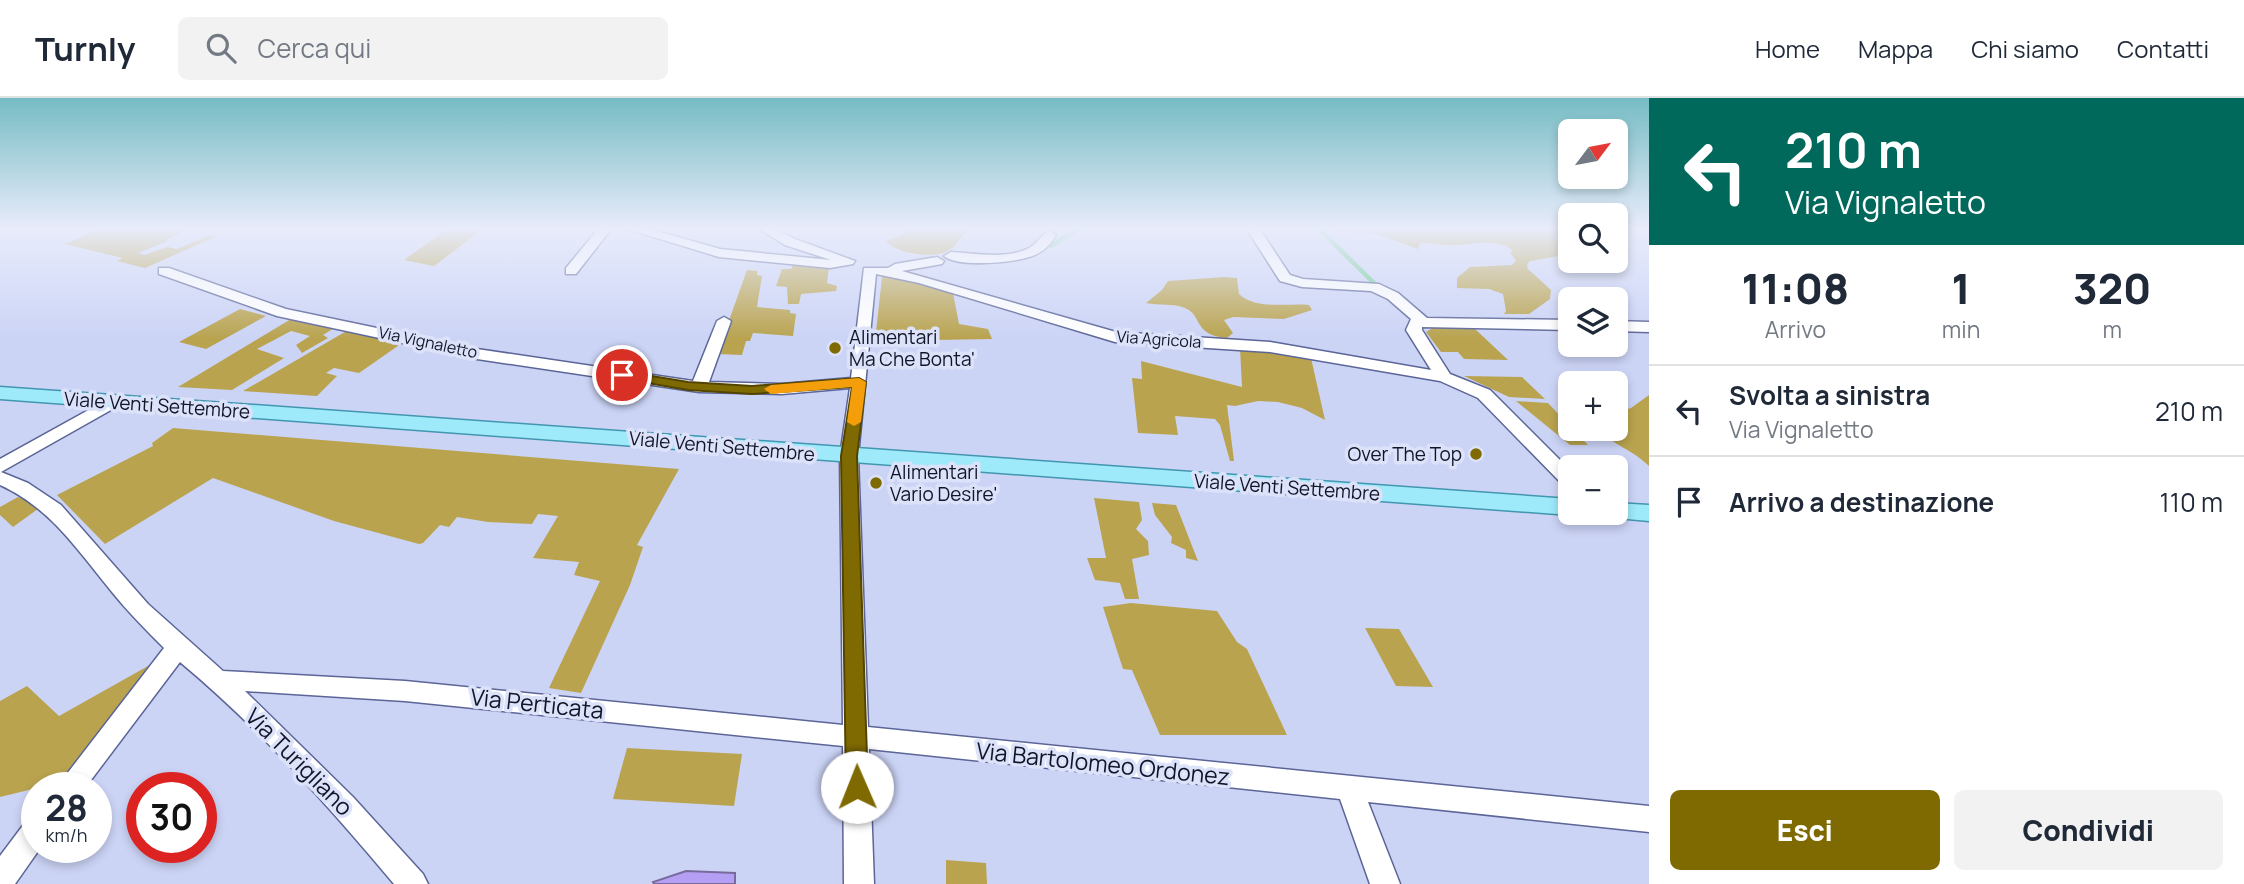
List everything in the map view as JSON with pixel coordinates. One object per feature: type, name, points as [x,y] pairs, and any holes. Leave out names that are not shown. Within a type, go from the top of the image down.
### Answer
[{"type":"main road","name":"Viale Venti Settembre","points":[[0,393],[1558,506]]},
{"type":"main road","points":[[1628,512],[1649,513]]},
{"type":"street","points":[[571,271],[576,265]]},
{"type":"street","name":"Via Agricola","points":[[859,265],[1115,337],[1270,347],[1444,377],[1484,394],[1558,469]]},
{"type":"street","points":[[859,884],[849,456],[874,270],[905,265]]},
{"type":"street","points":[[1275,265],[1284,278],[1302,283],[1374,288],[1393,296],[1419,324],[1558,325]]},
{"type":"street","name":"Via Vignaletto","points":[[164,271],[287,314],[477,354],[699,387],[762,390],[859,382]]},
{"type":"street","points":[[699,387],[724,321]]},
{"type":"street","points":[[1419,324],[1414,333],[1444,377]]},
{"type":"street","points":[[1628,326],[1649,327]]},
{"type":"street","points":[[0,467],[112,402]]},
{"type":"street","name":"Via Turigliano","points":[[0,478],[18,484],[54,507],[119,586],[178,647],[217,680],[358,820],[413,884]]},
{"type":"street","points":[[81,772],[178,647]]},
{"type":"street","name":"Via Perticata","points":[[217,680],[405,691],[856,737]]},
{"type":"street","name":"Via Bartolomeo Ordonez","points":[[856,737],[1649,819]]},
{"type":"street","points":[[1350,789],[1385,884]]},
{"type":"street","points":[[0,880],[21,851]]},
{"type":"shaded area","points":[[132,265],[152,265],[145,268]]},
{"type":"shaded area","points":[[793,265],[829,267],[827,283],[837,286],[836,291],[801,294],[799,304],[788,304],[787,287],[776,286],[782,269],[791,269]]},
{"type":"shaded area","points":[[1527,265],[1528,269],[1551,290],[1550,299],[1529,314],[1504,314],[1506,311],[1503,294],[1489,289],[1457,288],[1457,278],[1470,267]]},
{"type":"shaded area","points":[[747,270],[757,271],[757,275],[762,276],[757,307],[790,310],[790,313],[796,314],[793,336],[753,333],[750,341],[746,341],[742,355],[717,354]]},
{"type":"shaded area","points":[[889,275],[953,293],[959,324],[988,329],[992,339],[875,341],[882,277]]},
{"type":"shaded area","points":[[1237,278],[1239,294],[1254,302],[1309,305],[1312,310],[1284,319],[1233,317],[1224,320],[1233,333],[1227,338],[1208,333],[1191,311],[1185,308],[1146,303],[1162,290],[1168,281]]},
{"type":"shaded area","points":[[240,309],[266,316],[206,349],[179,342]]},
{"type":"shaded area","points":[[291,319],[336,327],[323,335],[328,338],[302,353],[296,345],[310,336],[291,331],[257,349],[284,358],[232,390],[178,387]]},
{"type":"shaded area","points":[[1436,326],[1474,328],[1508,360],[1464,359],[1458,352],[1441,352],[1426,332]]},
{"type":"shaded area","points":[[350,329],[405,341],[359,373],[334,368],[326,373],[337,376],[317,396],[243,391]]},
{"type":"shaded area","points":[[1240,348],[1311,358],[1325,420],[1302,408],[1278,402],[1258,401],[1227,405],[1234,461],[1230,461],[1220,425],[1215,419],[1175,416],[1178,435],[1138,433],[1132,378],[1142,379],[1141,361],[1242,387]]},
{"type":"shaded area","points":[[1464,376],[1522,377],[1545,399],[1509,397]]},
{"type":"shaded area","points":[[1649,395],[1649,466],[1612,441],[1628,441],[1628,409]]},
{"type":"shaded area","points":[[1516,401],[1548,403],[1558,414],[1558,435]]},
{"type":"shaded area","points":[[173,428],[679,469],[637,545],[643,547],[630,585],[581,693],[549,688],[600,581],[574,575],[579,562],[533,558],[558,516],[538,514],[532,524],[457,517],[449,527],[440,525],[419,544],[334,521],[213,478],[105,544],[57,495],[153,446],[152,443]]},
{"type":"shaded area","points":[[1565,441],[1584,441],[1588,445],[1570,445]]},
{"type":"shaded area","points":[[18,497],[42,506],[13,527],[0,515],[0,507]]},
{"type":"shaded area","points":[[1094,498],[1139,502],[1142,520],[1136,529],[1148,541],[1149,555],[1132,559],[1139,599],[1125,599],[1120,583],[1095,580],[1087,558],[1106,558]]},
{"type":"shaded area","points":[[1152,503],[1176,505],[1198,561],[1186,558],[1186,550],[1171,543],[1172,537],[1155,515]]},
{"type":"shaded area","points":[[1131,603],[1217,611],[1237,642],[1247,649],[1287,735],[1160,735],[1132,670],[1123,669],[1103,607]]},
{"type":"shaded area","points":[[1365,628],[1399,629],[1433,687],[1396,686]]},
{"type":"shaded area","points":[[164,657],[76,772],[21,772],[21,792],[0,797],[0,701],[27,686],[59,716]]},
{"type":"shaded area","points":[[627,748],[742,754],[734,806],[613,799]]},
{"type":"shaded area","points":[[946,860],[986,863],[987,884],[946,884]]},
{"type":"building","points":[[686,871],[735,873],[735,884],[653,882]]},
{"type":"waterway","points":[[1355,265],[1376,285]]},
{"type":"slow traffic","points":[[771,389],[859,382],[854,422]]},
{"type":"place","name":"Alimentari Ma Che Bonta'","points":[[835,348]]},
{"type":"place","name":"Over The Top","points":[[1476,454]]},
{"type":"place","name":"Alimentari Vario Desire'","points":[[876,483]]},
{"type":"route","points":[[622,375],[688,386],[752,390],[859,382],[849,456],[857,787]]}]
